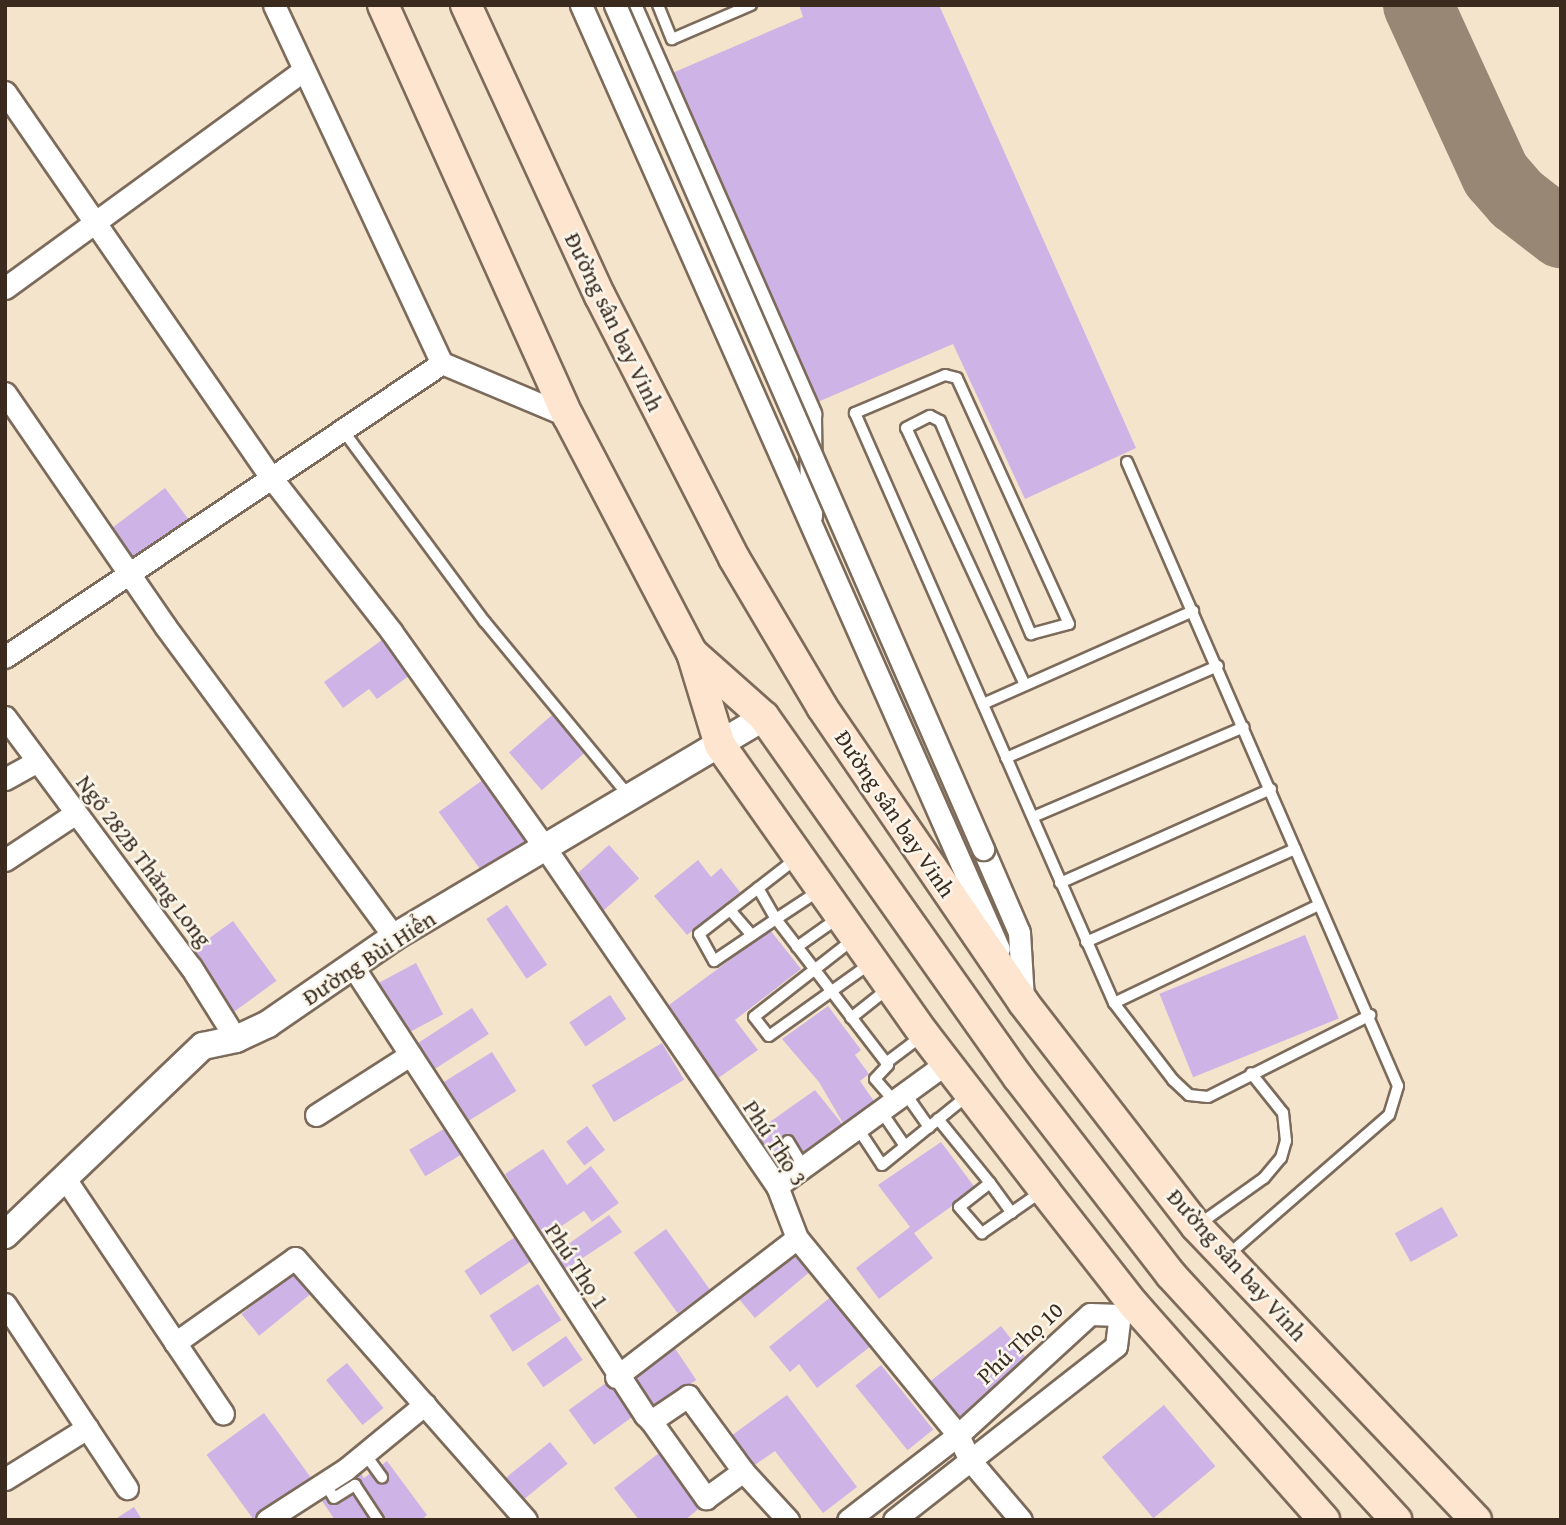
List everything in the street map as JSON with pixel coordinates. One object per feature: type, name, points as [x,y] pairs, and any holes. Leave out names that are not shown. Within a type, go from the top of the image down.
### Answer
[{"type":"main road","points":[[383,5],[568,416],[692,653],[720,746],[847,928],[969,1094],[1044,1190],[1127,1310],[1324,1520]]},
{"type":"main road","name":"Đường sân bay Vinh","points":[[466,5],[600,296],[734,558],[822,707],[1023,1002],[1196,1226],[1476,1520]]},
{"type":"main road","points":[[692,653],[764,717],[1018,1077],[1171,1275],[1396,1520]]},
{"type":"main road","points":[[1127,1310],[1171,1275]]},
{"type":"street","points":[[274,5],[442,363],[568,416]]},
{"type":"street","points":[[581,5],[1023,1002]]},
{"type":"street","points":[[615,5],[1019,932],[1023,1002]]},
{"type":"street","points":[[630,5],[810,414],[811,525]]},
{"type":"street","points":[[5,288],[94,228],[303,71]]},
{"type":"street","name":"Phú Thọ 3","points":[[5,92],[94,228],[270,476],[391,631],[546,849],[777,1186],[797,1238],[958,1435],[968,1459],[1021,1520]]},
{"type":"street","points":[[5,657],[270,476],[442,363]]},
{"type":"street","points":[[5,393],[128,574],[394,937]]},
{"type":"street","name":"Ngõ 282B Thăng Long","points":[[5,717],[191,967],[236,1039]]},
{"type":"street","name":"Đường Bùi Hiển","points":[[5,1235],[203,1046],[236,1039],[268,1024],[394,937],[720,746],[764,717]]},
{"type":"street","points":[[5,779],[37,761]]},
{"type":"street","points":[[5,860],[76,813]]},
{"type":"street","name":"Phú Thọ 1","points":[[352,965],[616,1377],[706,1498],[743,1471]]},
{"type":"street","points":[[316,1115],[410,1055]]},
{"type":"street","points":[[777,1186],[805,1169],[857,1127],[946,1063]]},
{"type":"street","points":[[64,1177],[223,1413]]},
{"type":"street","points":[[616,1377],[797,1238]]},
{"type":"street","points":[[175,1343],[295,1258],[526,1520]]},
{"type":"street","points":[[5,1304],[127,1488]]},
{"type":"street","points":[[894,1520],[968,1459],[1116,1346],[1127,1310]]},
{"type":"street","name":"Phú Thọ 10","points":[[848,1520],[958,1435],[1090,1314],[1127,1310]]},
{"type":"street","points":[[651,1421],[688,1396],[743,1471],[788,1520]]},
{"type":"street","points":[[267,1520],[365,1454],[425,1404]]},
{"type":"street","points":[[5,1479],[87,1427]]},
{"type":"lane","points":[[658,5],[672,39],[751,5]]},
{"type":"lane","points":[[1025,685],[906,428],[930,416],[940,421],[1031,634],[1069,624],[957,378],[945,375],[855,413],[1114,1003],[1189,1095],[1208,1097],[1370,1015]]},
{"type":"lane","points":[[342,429],[485,622],[629,797]]},
{"type":"lane","points":[[1127,462],[1218,666],[1294,849],[1397,1078],[1394,1107],[1226,1257]]},
{"type":"lane","points":[[983,704],[1193,611]]},
{"type":"lane","points":[[1006,758],[1218,666]]},
{"type":"lane","points":[[1033,817],[1244,727]]},
{"type":"lane","points":[[1060,883],[1271,789]]},
{"type":"lane","points":[[1086,942],[1294,849]]},
{"type":"lane","points":[[797,858],[699,934],[715,961],[820,890]]},
{"type":"lane","points":[[758,888],[775,919],[886,1063]]},
{"type":"lane","points":[[1114,1003],[1319,905]]},
{"type":"lane","points":[[730,909],[752,935]]},
{"type":"lane","points":[[797,947],[847,928]]},
{"type":"lane","points":[[847,928],[814,969],[754,1017],[769,1036],[873,963]]},
{"type":"lane","points":[[851,1017],[890,987]]},
{"type":"lane","points":[[790,990],[807,1008]]},
{"type":"lane","points":[[905,1146],[893,1102],[875,1079],[886,1063],[924,1034]]},
{"type":"lane","points":[[1196,1226],[1264,1178],[1281,1158],[1286,1141],[1283,1113],[1251,1073]]},
{"type":"lane","points":[[857,1127],[882,1166],[969,1094]]},
{"type":"lane","points":[[893,1102],[934,1123],[990,1183],[1012,1213]]},
{"type":"lane","points":[[788,1141],[805,1169]]},
{"type":"lane","points":[[990,1183],[959,1207],[982,1233],[1044,1190]]},
{"type":"lane","points":[[365,1454],[382,1477]]},
{"type":"lane","points":[[325,1483],[334,1497],[355,1485],[378,1520]]},
{"type":"building","points":[[799,5],[939,5],[1136,448],[1025,499],[953,344],[806,407],[663,77],[803,17]]},
{"type":"building","points":[[165,488],[190,521],[134,563],[109,530]]},
{"type":"building","points":[[386,637],[413,673],[377,699],[369,689],[343,708],[324,682]]},
{"type":"building","points":[[552,715],[585,753],[542,790],[509,752]]},
{"type":"building","points":[[484,779],[531,844],[486,877],[439,812]]},
{"type":"building","points":[[609,845],[639,878],[600,913],[570,880]]},
{"type":"building","points":[[698,860],[711,877],[721,868],[740,892],[687,935],[654,896]]},
{"type":"building","points":[[507,905],[547,965],[527,979],[486,919]]},
{"type":"building","points":[[233,921],[276,981],[234,1011],[191,952]]},
{"type":"building","points":[[770,930],[801,969],[735,1020],[758,1050],[714,1081],[669,1005]]},
{"type":"building","points":[[1305,935],[1339,1018],[1193,1077],[1159,994]]},
{"type":"building","points":[[416,963],[443,1014],[405,1034],[378,983]]},
{"type":"building","points":[[610,995],[626,1019],[586,1046],[569,1022]]},
{"type":"building","points":[[828,1006],[861,1050],[855,1055],[869,1074],[860,1081],[878,1107],[847,1130],[819,1082],[782,1039]]},
{"type":"building","points":[[472,1008],[489,1034],[430,1072],[413,1046]]},
{"type":"building","points":[[662,1043],[684,1080],[614,1122],[592,1085]]},
{"type":"building","points":[[492,1052],[516,1091],[464,1124],[439,1085]]},
{"type":"building","points":[[815,1090],[847,1130],[782,1174],[753,1134]]},
{"type":"building","points":[[587,1126],[605,1150],[584,1166],[566,1142]]},
{"type":"building","points":[[447,1127],[463,1154],[425,1176],[409,1150]]},
{"type":"building","points":[[941,1142],[976,1189],[914,1233],[933,1258],[879,1299],[856,1268],[910,1227],[878,1185]]},
{"type":"building","points":[[543,1149],[567,1185],[591,1166],[619,1203],[592,1222],[584,1211],[539,1241],[521,1215],[527,1211],[505,1174]]},
{"type":"building","points":[[1442,1207],[1458,1236],[1411,1262],[1395,1233]]},
{"type":"building","points":[[609,1215],[622,1232],[557,1275],[546,1260]]},
{"type":"building","points":[[666,1229],[710,1290],[678,1313],[634,1253]]},
{"type":"building","points":[[515,1237],[531,1261],[481,1295],[464,1271]]},
{"type":"building","points":[[789,1245],[811,1271],[755,1318],[733,1292]]},
{"type":"building","points":[[292,1273],[310,1295],[259,1336],[241,1314]]},
{"type":"building","points":[[538,1284],[561,1320],[513,1352],[489,1316]]},
{"type":"building","points":[[832,1296],[871,1346],[817,1388],[799,1364],[790,1372],[769,1347]]},
{"type":"building","points":[[1001,1326],[1031,1364],[959,1420],[929,1382]]},
{"type":"building","points":[[566,1336],[583,1360],[543,1387],[527,1364]]},
{"type":"building","points":[[670,1341],[696,1380],[648,1412],[622,1373]]},
{"type":"building","points":[[347,1363],[384,1408],[363,1425],[326,1380]]},
{"type":"building","points":[[881,1365],[933,1430],[908,1450],[855,1386]]},
{"type":"building","points":[[610,1380],[635,1415],[594,1445],[569,1410]]},
{"type":"building","points":[[787,1395],[857,1487],[823,1513],[775,1451],[749,1469],[727,1439]]},
{"type":"building","points":[[1164,1405],[1215,1466],[1153,1518],[1102,1457]]},
{"type":"building","points":[[264,1413],[310,1477],[253,1519],[207,1455]]},
{"type":"building","points":[[550,1442],[568,1464],[520,1502],[503,1480]]},
{"type":"building","points":[[659,1453],[702,1506],[685,1520],[639,1520],[614,1488]]},
{"type":"building","points":[[387,1461],[427,1515],[421,1520],[335,1520],[320,1498],[360,1472],[364,1478]]},
{"type":"building","points":[[134,1507],[142,1520],[118,1520],[117,1518]]},
{"type":"taxiway","points":[[1418,5],[1496,175],[1517,199],[1561,233]]}]
